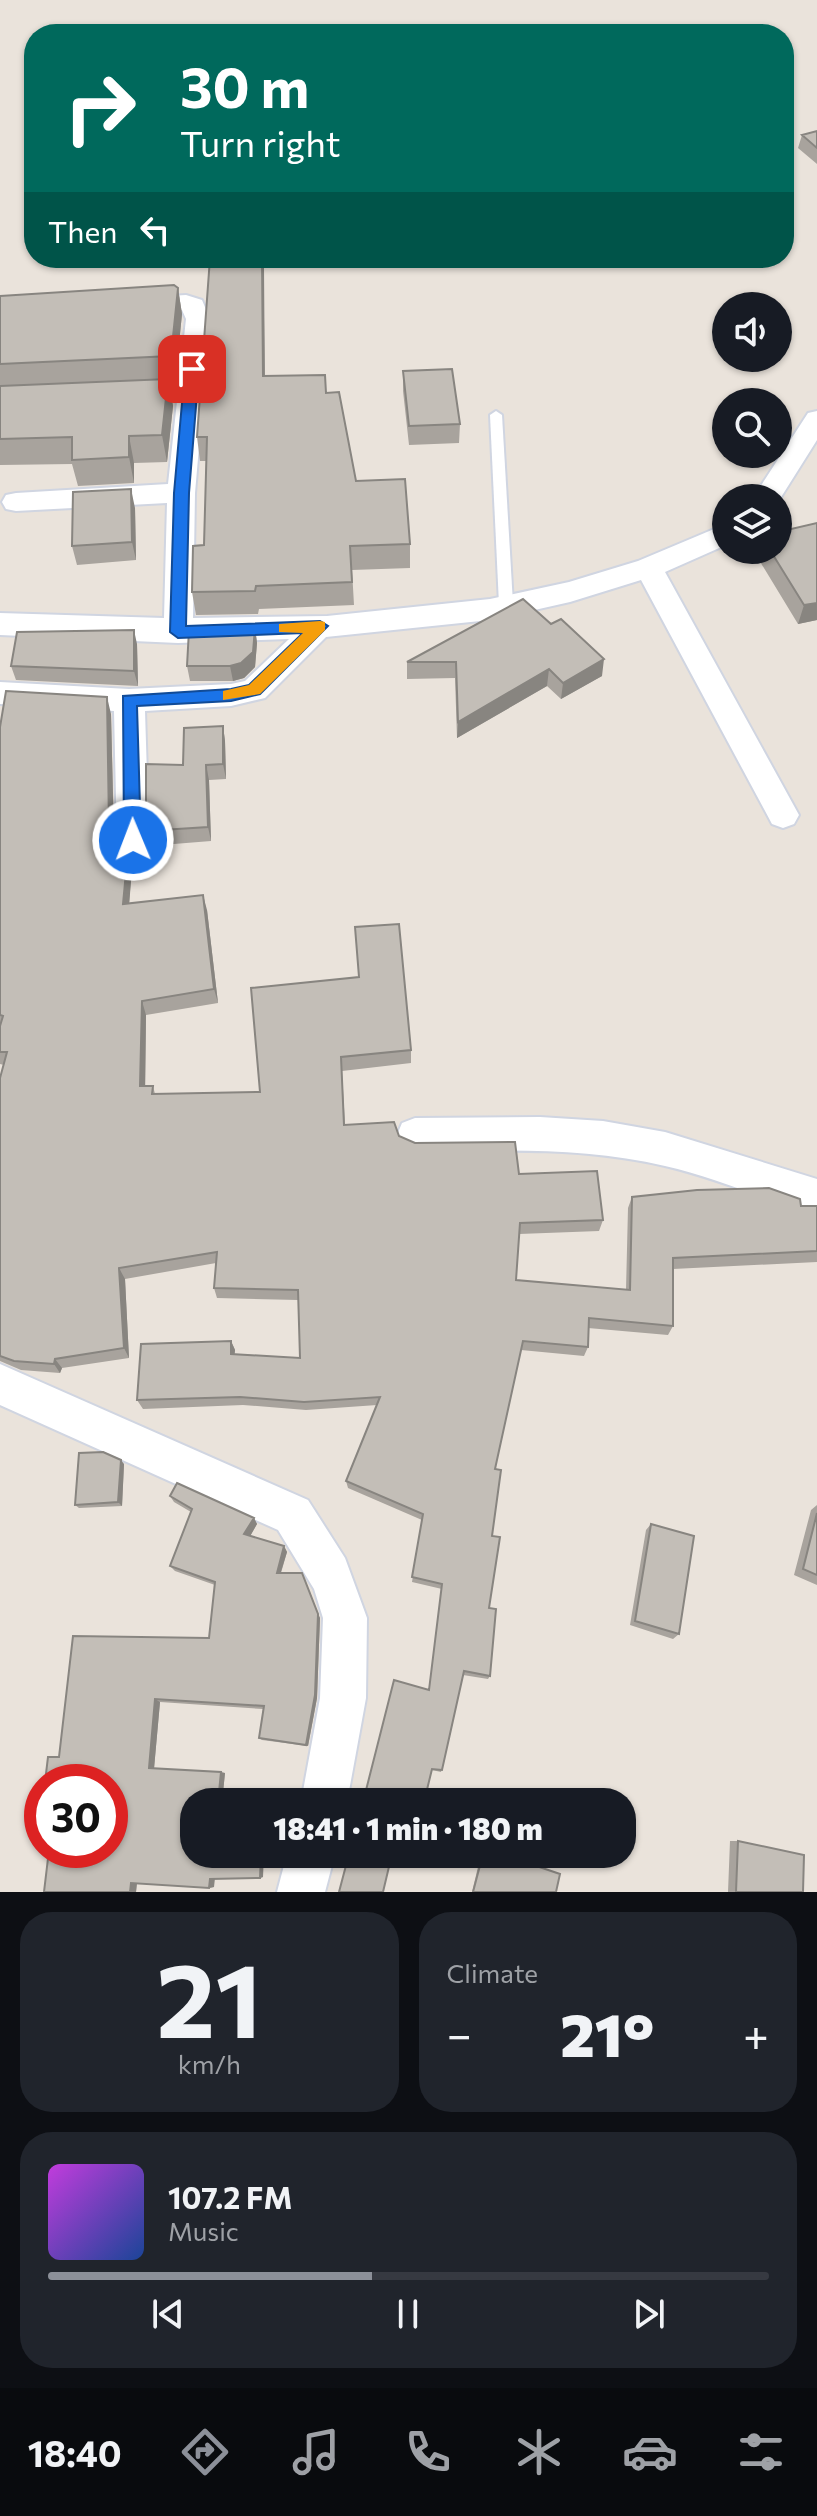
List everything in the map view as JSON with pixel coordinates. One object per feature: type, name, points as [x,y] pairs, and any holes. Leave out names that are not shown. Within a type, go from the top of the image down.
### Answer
[{"type":"street","points":[[103,307],[176,301],[193,305],[198,319],[181,493],[178,632]]},
{"type":"street","points":[[157,395],[189,394]]},
{"type":"street","points":[[776,484],[816,423]]},
{"type":"street","points":[[16,502],[181,493]]},
{"type":"street","points":[[0,624],[178,632],[400,622],[570,590],[648,568],[712,540]]},
{"type":"street","points":[[648,568],[783,815]]},
{"type":"street","points":[[0,693],[129,700],[231,695],[254,690],[320,626]]},
{"type":"street","points":[[129,700],[133,840]]},
{"type":"street","points":[[415,1135],[543,1132],[602,1137],[666,1149],[817,1197]]},
{"type":"street","points":[[0,1384],[293,1515],[319,1553],[340,1597],[346,1643],[343,1694],[326,1788]]},
{"type":"street","points":[[301,1892],[307,1868]]},
{"type":"lane","points":[[496,415],[506,604]]},
{"type":"building","points":[[817,131],[817,148],[802,135]]},
{"type":"building","points":[[209,268],[262,268],[263,376],[325,375],[326,393],[339,392],[356,481],[405,479],[410,544],[350,546],[352,582],[256,586],[255,591],[192,592],[193,546],[204,545],[207,437],[197,437]]},
{"type":"building","points":[[174,285],[178,288],[171,356],[0,364],[0,296]]},
{"type":"building","points":[[452,369],[460,424],[409,426],[403,371]]},
{"type":"building","points":[[168,379],[162,435],[129,436],[129,457],[72,460],[72,437],[0,439],[0,386]]},
{"type":"building","points":[[131,489],[132,542],[72,546],[73,492]]},
{"type":"building","points":[[817,523],[817,603],[804,605],[779,564],[792,564],[792,529]]},
{"type":"building","points":[[523,599],[551,624],[561,619],[604,659],[563,683],[549,669],[458,722],[456,662],[407,662]]},
{"type":"building","points":[[255,628],[253,652],[241,663],[187,666],[189,630]]},
{"type":"building","points":[[134,630],[134,671],[11,666],[17,632]]},
{"type":"building","points":[[6,691],[107,697],[109,825],[116,836],[129,840],[123,904],[203,895],[214,989],[142,1001],[140,1086],[153,1086],[152,1094],[260,1092],[251,988],[359,977],[355,927],[399,924],[411,1050],[341,1057],[344,1125],[394,1122],[399,1136],[415,1143],[515,1142],[519,1174],[597,1171],[603,1220],[520,1223],[516,1280],[630,1290],[632,1197],[697,1190],[769,1188],[800,1199],[801,1206],[817,1206],[817,1251],[673,1258],[673,1326],[589,1318],[588,1347],[523,1341],[495,1469],[501,1470],[492,1536],[500,1537],[489,1608],[496,1609],[490,1676],[464,1671],[442,1770],[432,1769],[427,1788],[367,1788],[394,1680],[429,1690],[442,1584],[412,1577],[423,1514],[346,1481],[380,1397],[304,1402],[240,1397],[137,1400],[141,1344],[231,1341],[231,1354],[300,1358],[298,1290],[214,1288],[217,1252],[119,1268],[124,1348],[55,1359],[54,1364],[14,1361],[0,1356],[0,1078],[7,1052],[0,1052],[3,1016],[0,1015],[0,727]]},
{"type":"building","points":[[223,726],[223,764],[206,765],[208,827],[146,831],[146,764],[183,765],[184,728]]},
{"type":"building","points":[[103,1452],[121,1460],[118,1502],[75,1505],[79,1453]]},
{"type":"building","points":[[177,1483],[254,1518],[244,1534],[284,1546],[277,1573],[302,1573],[318,1614],[315,1695],[306,1745],[259,1738],[264,1706],[155,1699],[149,1768],[221,1772],[219,1788],[180,1788],[180,1868],[260,1868],[260,1878],[210,1879],[209,1888],[131,1883],[130,1892],[44,1892],[47,1868],[128,1868],[128,1764],[47,1764],[48,1757],[59,1757],[73,1636],[209,1638],[215,1582],[170,1566],[192,1509],[170,1496]]},
{"type":"building","points":[[817,1513],[817,1575],[803,1569]]},
{"type":"building","points":[[651,1524],[694,1536],[679,1634],[635,1621]]},
{"type":"building","points":[[738,1841],[804,1855],[803,1892],[736,1892]]},
{"type":"building","points":[[345,1868],[389,1868],[383,1892],[339,1892]]},
{"type":"building","points":[[479,1868],[542,1868],[560,1874],[556,1892],[473,1892]]},
{"type":"slow traffic","points":[[229,696],[254,690],[320,626],[285,628]]},
{"type":"route","points":[[133,840],[129,700],[231,695],[254,690],[320,626],[178,632],[181,493],[192,369]]}]
